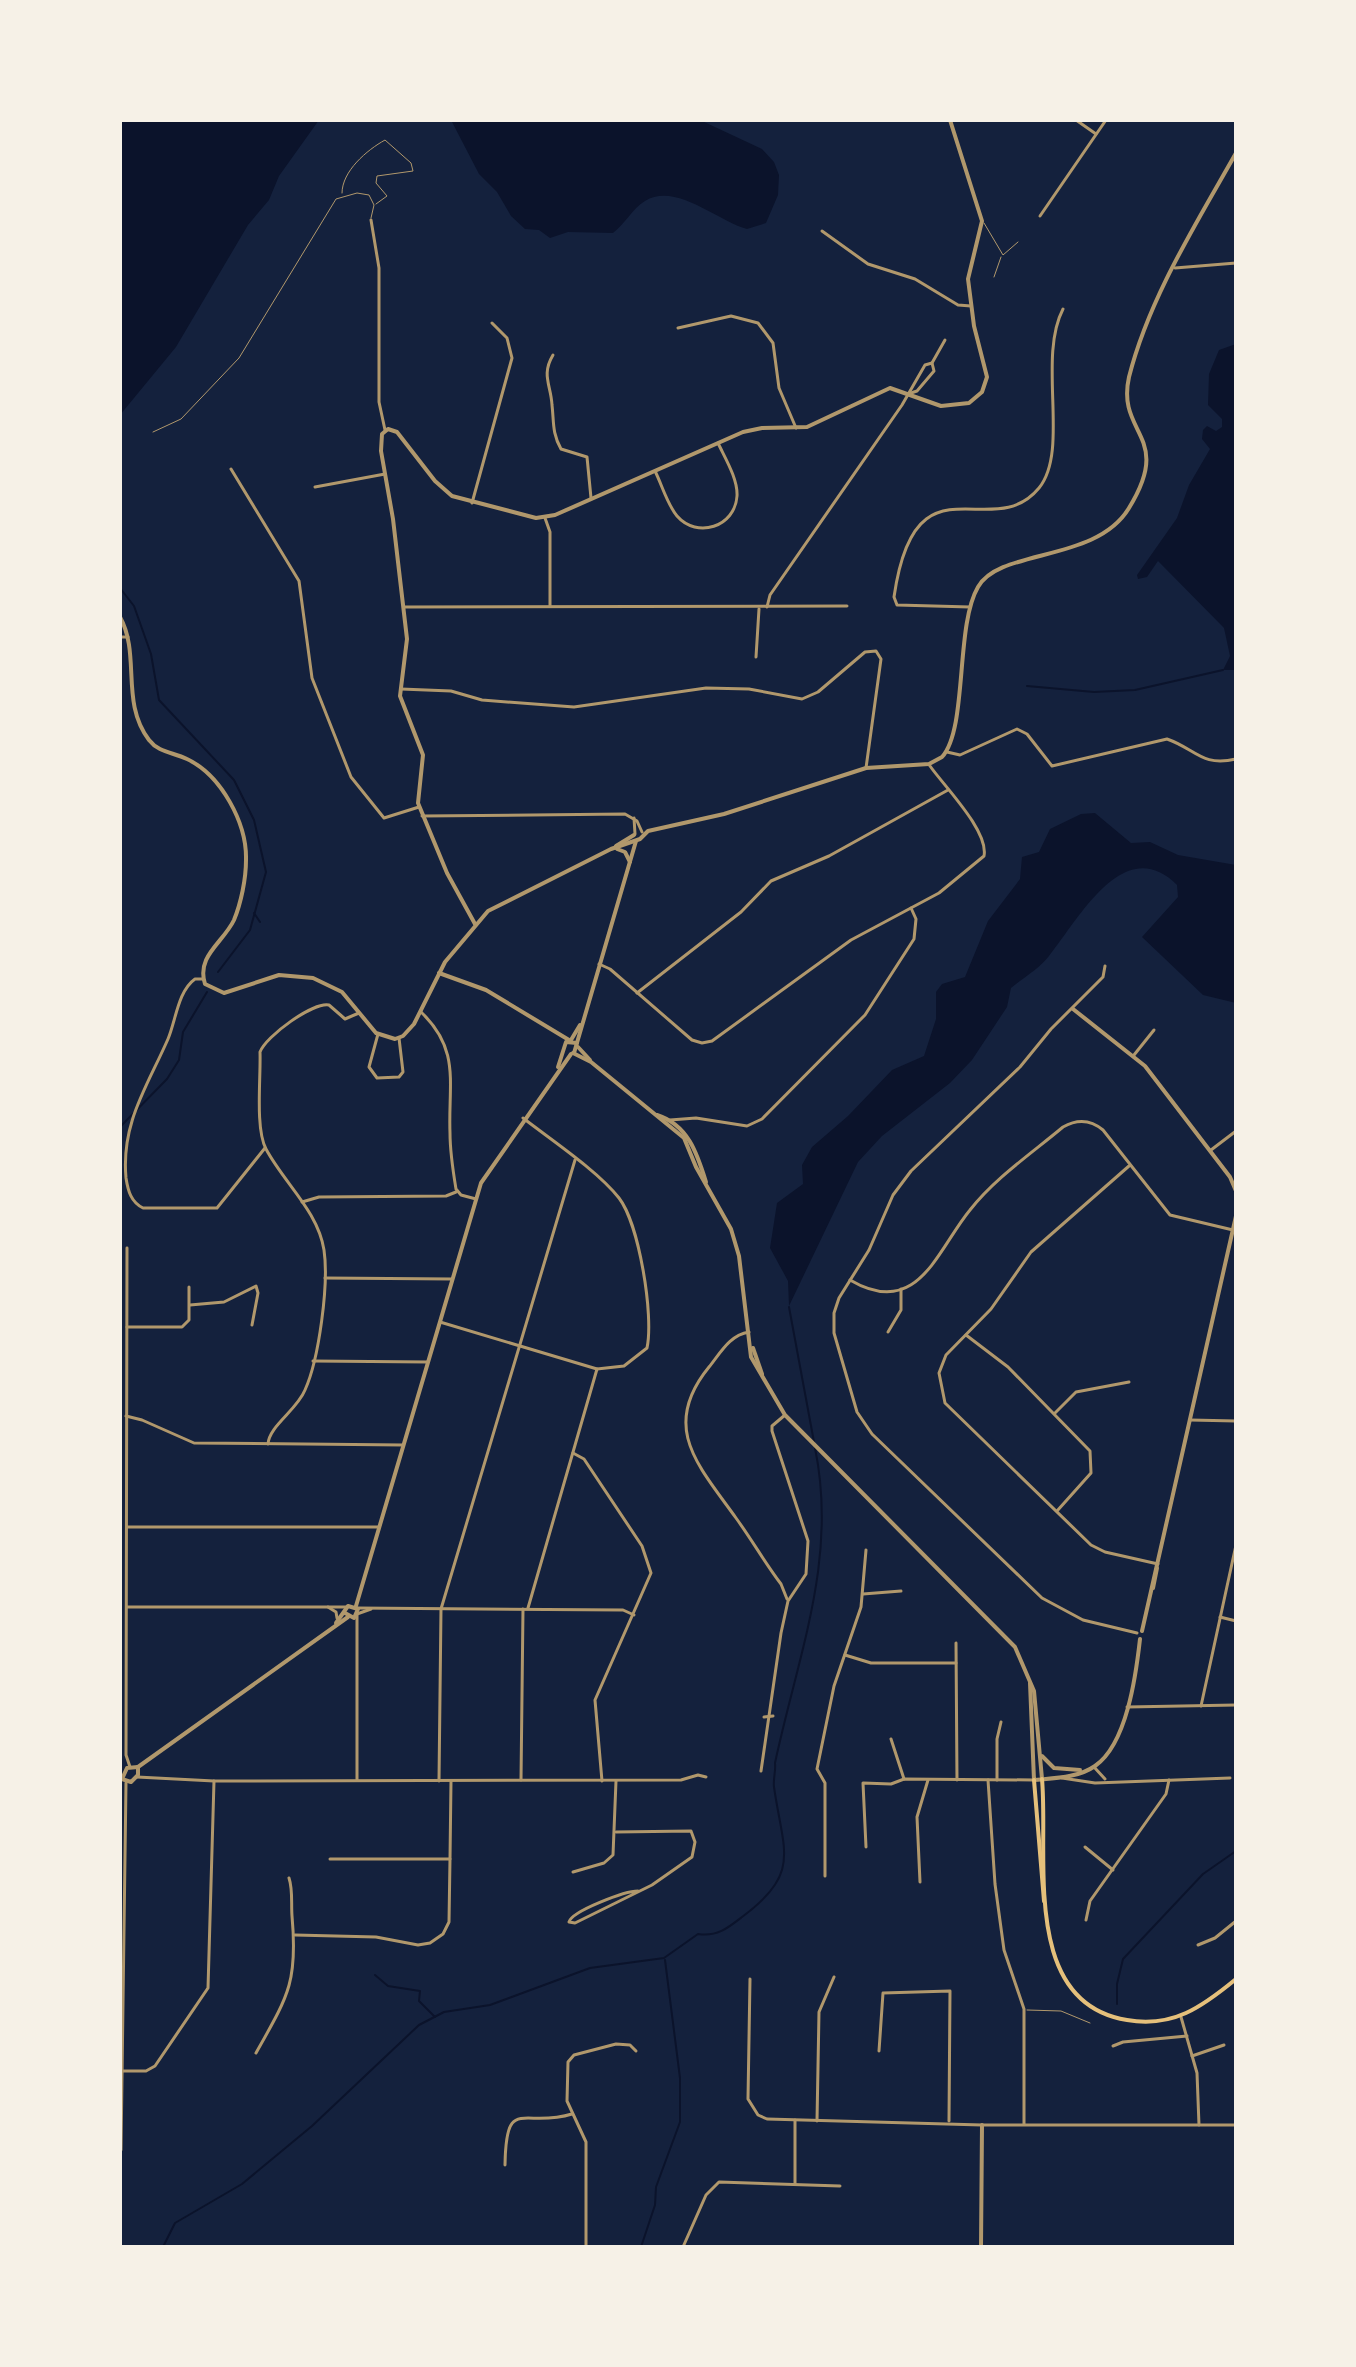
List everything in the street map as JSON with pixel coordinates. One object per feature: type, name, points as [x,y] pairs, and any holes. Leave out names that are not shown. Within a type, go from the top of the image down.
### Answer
[{"type":"main road","points":[[1042,1779],[1050,1946],[1068,1984],[1087,2003],[1106,2014],[1129,2021],[1159,2023],[1181,2017],[1205,2004],[1236,1979]]},
{"type":"main road","points":[[1034,1780],[1039,1872],[1046,1907]]},
{"type":"street","points":[[385,430],[397,432],[442,488],[472,503],[531,518],[545,518],[755,429],[796,428],[821,421],[886,389],[933,405],[950,407],[969,403],[982,392],[987,377],[968,279],[982,221],[950,120]]},
{"type":"street","points":[[1076,120],[1096,134]]},
{"type":"street","points":[[1040,216],[1106,120]]},
{"type":"street","points":[[947,752],[970,607],[979,585],[993,571],[1089,541],[1114,527],[1129,510],[1149,466],[1146,447],[1129,407],[1128,387],[1145,328],[1236,153]]},
{"type":"street","points":[[371,220],[379,268],[379,402],[385,430],[380,440],[404,607],[407,652],[400,689],[403,708],[423,751],[419,807],[465,909],[475,924]]},
{"type":"street","points":[[822,231],[868,264],[915,279],[958,305],[971,306]]},
{"type":"street","points":[[1175,268],[1236,263]]},
{"type":"street","points":[[970,607],[900,606],[894,597],[903,549],[920,523],[962,507],[1014,505],[1028,498],[1042,483],[1051,455],[1053,332],[1063,309]]},
{"type":"street","points":[[678,328],[737,316],[751,319],[765,328],[773,343],[779,388],[796,428]]},
{"type":"street","points":[[472,503],[512,358],[507,338],[492,323]]},
{"type":"street","points":[[908,394],[917,391],[934,371],[932,363],[945,340]]},
{"type":"street","points":[[553,355],[546,380],[552,399],[553,432],[561,449],[587,457],[591,499]]},
{"type":"street","points":[[767,607],[770,595],[925,365],[932,363]]},
{"type":"street","points":[[655,471],[678,517],[695,528],[716,526],[733,511],[737,494],[718,443]]},
{"type":"street","points":[[231,469],[299,581],[310,670],[351,777],[384,818],[419,807]]},
{"type":"street","points":[[315,487],[385,474]]},
{"type":"street","points":[[545,518],[550,532],[550,606]]},
{"type":"street","points":[[404,607],[847,606]]},
{"type":"street","points":[[756,657],[759,607]]},
{"type":"street","points":[[120,617],[128,637],[130,693],[146,736],[163,751],[191,760],[215,782],[231,804],[245,849],[245,872],[235,917],[205,959],[203,979],[209,988],[224,993],[283,974],[313,978],[342,992],[378,1034],[399,1037],[409,1031],[439,973],[475,924],[504,900],[643,833],[724,814],[866,768],[929,764],[947,752],[960,755],[1017,729],[1027,734],[1052,766],[1167,739],[1213,763],[1236,759]]},
{"type":"street","points":[[120,637],[128,637]]},
{"type":"street","points":[[400,689],[451,691],[482,700],[574,707],[706,688],[749,689],[802,699],[818,692],[865,652],[880,654],[866,768]]},
{"type":"street","points":[[599,964],[610,969],[692,1040],[707,1043],[851,940],[939,893],[982,859],[985,845],[929,764]]},
{"type":"street","points":[[637,993],[741,912],[771,881],[829,856],[948,790]]},
{"type":"street","points":[[422,816],[619,813],[634,818],[643,833]]},
{"type":"street","points":[[357,1780],[358,1631],[352,1611],[360,1597],[378,1527],[487,1171],[557,1069],[577,1046],[630,862],[635,838],[634,818]]},
{"type":"street","points":[[611,849],[622,850],[630,862]]},
{"type":"street","points":[[655,1115],[747,1126],[762,1119],[865,1015],[914,939],[916,919],[911,908]]},
{"type":"street","points":[[1105,966],[1103,977],[1020,1067],[911,1171],[893,1195],[869,1250],[835,1305],[833,1326],[862,1423],[1042,1598],[1083,1620],[1140,1634]]},
{"type":"street","points":[[439,973],[486,990],[570,1040],[591,1062],[684,1138],[727,1219],[737,1248],[753,1362],[796,1428],[1003,1631],[1020,1653],[1038,1711],[1042,1779]]},
{"type":"street","points":[[203,979],[195,979],[184,991],[169,1035],[128,1127],[124,1150],[127,1186],[134,1202],[143,1208],[221,1206],[265,1148]]},
{"type":"street","points":[[268,1444],[271,1432],[295,1409],[306,1388],[325,1278],[324,1250],[318,1227],[265,1148],[262,1132],[263,1045],[276,1032],[323,1004],[329,1005],[345,1019],[359,1013]]},
{"type":"street","points":[[1073,1009],[1134,1055],[1211,1150],[1236,1191]]},
{"type":"street","points":[[421,1012],[443,1037],[451,1070],[450,1131],[457,1191]]},
{"type":"street","points":[[557,1069],[564,1047],[583,1019]]},
{"type":"street","points":[[1134,1055],[1154,1030]]},
{"type":"street","points":[[552,1032],[572,1054],[591,1062]]},
{"type":"street","points":[[378,1034],[369,1067],[377,1078],[399,1077],[403,1072],[399,1037]]},
{"type":"street","points":[[440,1322],[597,1369],[624,1366],[647,1348],[649,1304],[623,1204],[610,1189],[523,1118]]},
{"type":"street","points":[[669,1119],[684,1131],[707,1184]]},
{"type":"street","points":[[684,1131],[686,1120]]},
{"type":"street","points":[[850,1280],[874,1291],[901,1289],[918,1282],[936,1263],[969,1210],[1067,1124],[1078,1121],[1097,1125],[1170,1215],[1233,1230]]},
{"type":"street","points":[[1211,1150],[1236,1131]]},
{"type":"street","points":[[439,1781],[441,1609],[575,1160]]},
{"type":"street","points":[[1129,1166],[1031,1252],[1004,1294],[946,1355],[939,1373],[945,1403],[1095,1548],[1158,1566]]},
{"type":"street","points":[[302,1202],[319,1197],[446,1196],[457,1191],[476,1199]]},
{"type":"street","points":[[866,1847],[863,1783],[891,1784],[904,1779],[1034,1780],[1058,1777],[1092,1768],[1116,1743],[1127,1707],[1140,1634],[1153,1589],[1236,1216]]},
{"type":"street","points":[[121,2150],[123,1781],[130,1767],[126,1755],[127,1248]]},
{"type":"street","points":[[325,1278],[452,1279]]},
{"type":"street","points":[[190,1305],[224,1302],[256,1286],[259,1280]]},
{"type":"street","points":[[252,1325],[258,1291],[256,1286]]},
{"type":"street","points":[[127,1327],[182,1327],[189,1320],[189,1287]]},
{"type":"street","points":[[888,1332],[901,1310],[901,1289]]},
{"type":"street","points":[[120,1300],[127,1300]]},
{"type":"street","points":[[749,1332],[733,1337],[691,1389],[686,1407],[686,1434],[697,1463],[781,1584],[788,1601]]},
{"type":"street","points":[[966,1335],[1008,1367],[1090,1451],[1092,1462],[1088,1478],[1057,1511]]},
{"type":"street","points":[[313,1361],[428,1362]]},
{"type":"street","points":[[521,1780],[526,1609],[597,1369]]},
{"type":"street","points":[[1054,1414],[1076,1392],[1129,1382]]},
{"type":"street","points":[[761,1771],[788,1601],[806,1574],[809,1548],[772,1431],[772,1426],[785,1415]]},
{"type":"street","points":[[120,1421],[142,1420],[194,1443],[403,1445]]},
{"type":"street","points":[[1190,1420],[1236,1421]]},
{"type":"street","points":[[573,1453],[584,1459],[648,1557],[649,1583],[595,1700],[602,1781]]},
{"type":"street","points":[[120,1513],[127,1513]]},
{"type":"street","points":[[127,1527],[378,1527]]},
{"type":"street","points":[[1201,1706],[1236,1545]]},
{"type":"street","points":[[825,1876],[825,1783],[818,1775],[834,1686],[863,1594],[866,1550]]},
{"type":"street","points":[[863,1594],[901,1591]]},
{"type":"street","points":[[360,1597],[371,1609]]},
{"type":"street","points":[[130,1767],[138,1767],[352,1611],[365,1606]]},
{"type":"street","points":[[127,1607],[328,1607],[352,1611],[623,1610],[634,1615]]},
{"type":"street","points":[[328,1607],[337,1613],[335,1624]]},
{"type":"street","points":[[1220,1617],[1236,1621]]},
{"type":"street","points":[[956,1643],[957,1780]]},
{"type":"street","points":[[845,1655],[871,1663],[956,1663]]},
{"type":"street","points":[[1030,1680],[1034,1780]]},
{"type":"street","points":[[1127,1707],[1236,1705]]},
{"type":"street","points":[[997,1780],[997,1739],[1001,1722]]},
{"type":"street","points":[[891,1739],[904,1779]]},
{"type":"street","points":[[1040,1753],[1054,1768],[1092,1768],[1107,1780]]},
{"type":"street","points":[[137,1777],[138,1767]]},
{"type":"street","points":[[123,1781],[137,1777],[214,1781],[616,1781],[706,1777]]},
{"type":"street","points":[[1058,1777],[1077,1783],[1230,1778]]},
{"type":"street","points":[[920,1882],[917,1817],[928,1780]]},
{"type":"street","points":[[988,1780],[995,1884],[1004,1950],[1024,2009],[1024,2125]]},
{"type":"street","points":[[1086,1920],[1090,1901],[1166,1794],[1169,1780]]},
{"type":"street","points":[[122,2071],[146,2071],[155,2066],[208,1988],[214,1781]]},
{"type":"street","points":[[295,1935],[376,1937],[418,1945],[430,1943],[443,1934],[449,1922],[451,1781]]},
{"type":"street","points":[[573,1872],[609,1859],[615,1849],[616,1781]]},
{"type":"street","points":[[616,1832],[691,1831],[695,1842],[692,1857],[638,1891],[575,1923],[569,1922],[575,1914],[628,1891],[638,1891]]},
{"type":"street","points":[[1085,1847],[1113,1870]]},
{"type":"street","points":[[330,1859],[450,1859]]},
{"type":"street","points":[[256,2053],[291,1985],[295,1935],[289,1878]]},
{"type":"street","points":[[1198,1945],[1215,1938],[1236,1921]]},
{"type":"street","points":[[817,2121],[819,2012],[834,1977]]},
{"type":"street","points":[[750,1979],[748,2099],[758,2115],[772,2120],[949,2121],[982,2125],[1236,2125]]},
{"type":"street","points":[[879,2051],[883,1993],[950,1991],[949,2121]]},
{"type":"street","points":[[1181,2017],[1198,2077],[1199,2125]]},
{"type":"street","points":[[1113,2046],[1123,2042],[1187,2036]]},
{"type":"street","points":[[586,2247],[586,2142],[567,2101],[570,2055],[618,2043],[630,2045],[636,2051]]},
{"type":"street","points":[[1192,2056],[1224,2045]]},
{"type":"street","points":[[505,2165],[505,2132],[512,2121],[572,2114]]},
{"type":"street","points":[[795,2120],[795,2184]]},
{"type":"street","points":[[981,2247],[982,2125]]},
{"type":"street","points":[[683,2247],[706,2195],[719,2182],[840,2186]]},
{"type":"lane","points":[[153,432],[181,419],[239,358],[333,204],[342,195],[343,182],[351,170],[368,151],[385,140],[407,159],[413,171],[377,176],[376,183],[387,196],[374,205]]},
{"type":"lane","points":[[342,195],[369,195],[374,205],[371,220]]},
{"type":"lane","points":[[982,221],[1003,255]]},
{"type":"lane","points":[[994,277],[996,264],[1018,242]]},
{"type":"lane","points":[[1024,2009],[1061,2011],[1090,2023]]},
{"type":"water","points":[[120,120],[319,120],[279,176],[269,200],[248,225],[176,347],[120,415]]},
{"type":"water","points":[[451,120],[700,120],[762,149],[774,162],[779,175],[778,195],[766,223],[747,229],[683,199],[657,196],[640,204],[613,233],[568,232],[550,238],[539,230],[525,229],[511,216],[497,192],[479,174]]},
{"type":"water","points":[[1236,344],[1236,670],[1223,670],[1230,656],[1224,628],[1158,561],[1147,577],[1138,579],[1137,575],[1177,518],[1189,485],[1210,449],[1202,439],[1203,430],[1207,426],[1216,431],[1222,427],[1222,419],[1208,405],[1209,374],[1219,350]]},
{"type":"water","points":[[1095,813],[1131,843],[1150,842],[1178,855],[1236,865],[1236,1003],[1203,995],[1142,937],[1178,897],[1177,885],[1158,871],[1139,869],[1121,874],[1089,903],[1045,960],[1011,988],[1007,1007],[972,1060],[950,1083],[882,1136],[858,1162],[789,1306],[788,1281],[770,1248],[777,1203],[803,1184],[802,1165],[812,1147],[848,1116],[892,1070],[924,1056],[936,1019],[936,992],[942,984],[965,977],[988,921],[1020,879],[1022,857],[1039,852],[1050,829],[1081,814]]},
{"type":"waterway","points":[[120,588],[134,606],[151,654],[159,700],[234,780],[254,820],[266,872],[250,930],[218,972]]},
{"type":"waterway","points":[[1027,686],[1094,692],[1135,690],[1223,670]]},
{"type":"waterway","points":[[254,913],[260,922]]},
{"type":"waterway","points":[[120,1127],[167,1079],[179,1060],[183,1032],[207,992]]},
{"type":"waterway","points":[[789,1307],[814,1442]]},
{"type":"waterway","points":[[163,2247],[175,2223],[242,2184],[312,2126],[419,2025],[444,2012],[490,2005],[590,1968],[664,1958],[698,1934],[717,1933],[727,1928],[774,1887],[784,1860],[774,1787],[775,1763],[819,1568],[821,1489],[815,1448]]},
{"type":"waterway","points":[[1117,2004],[1117,1984],[1123,1959],[1203,1874],[1236,1851]]},
{"type":"waterway","points":[[641,2247],[655,2205],[656,2187],[680,2122],[680,2078],[665,1960]]},
{"type":"waterway","points":[[375,1975],[388,1986],[420,1991],[419,2001],[435,2017]]}]
